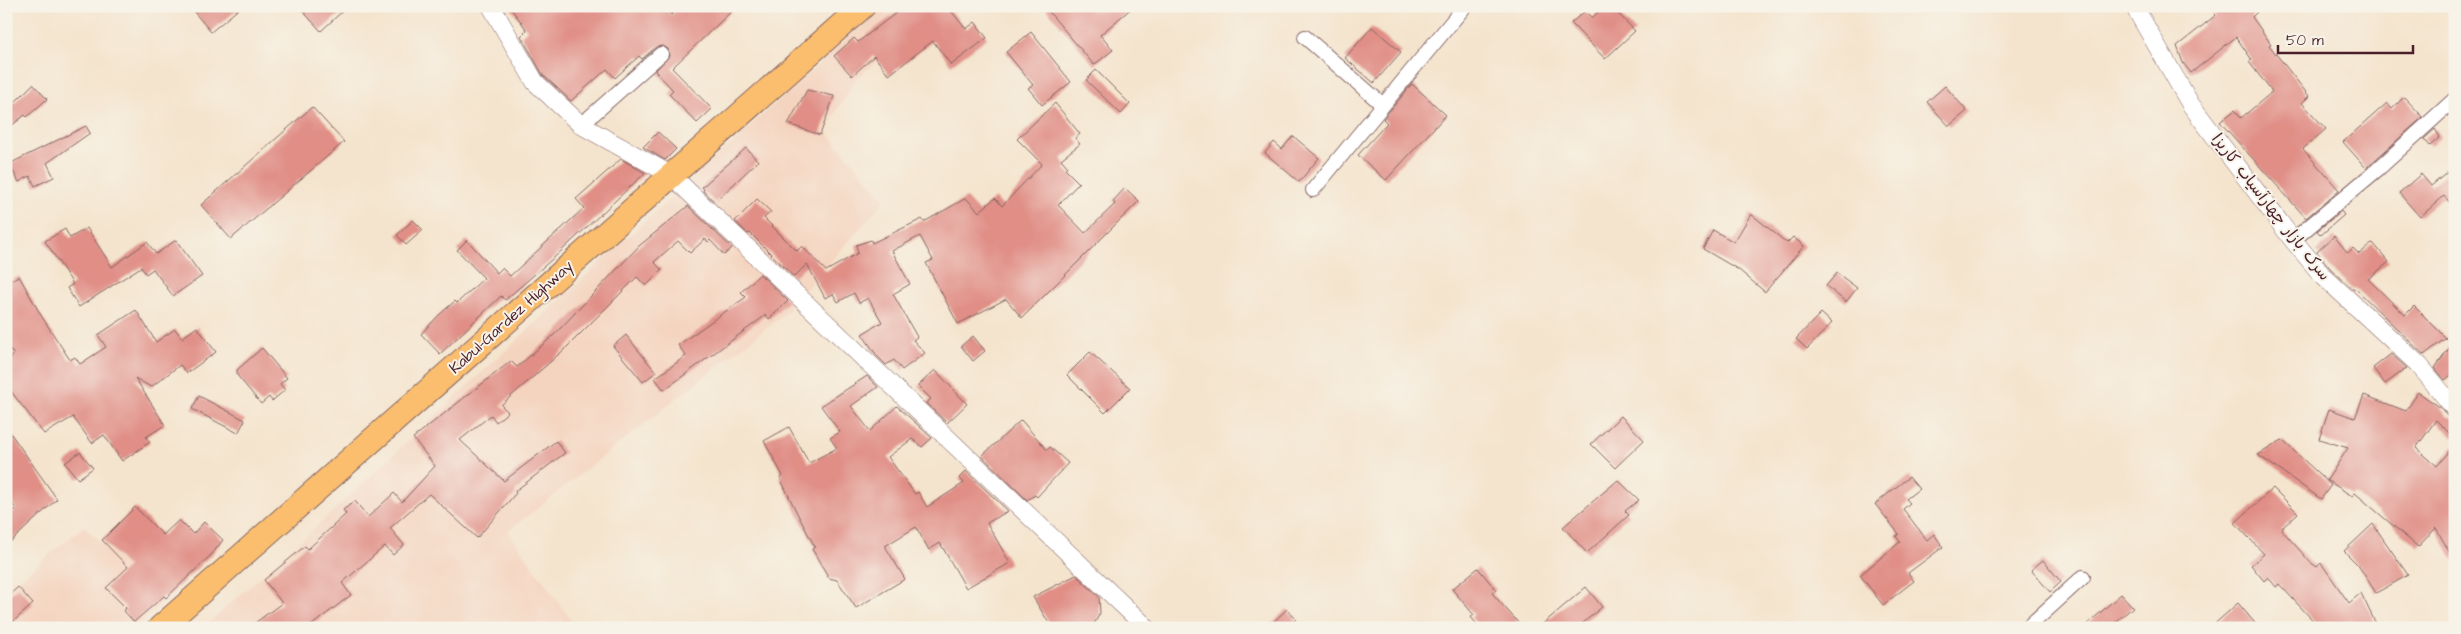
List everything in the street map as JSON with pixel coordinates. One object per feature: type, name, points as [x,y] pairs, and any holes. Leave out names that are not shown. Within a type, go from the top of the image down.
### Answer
[{"type":"highway","name":"Kabul-Gardez Highway","points":[[160,628],[862,6]]},
{"type":"street","points":[[491,6],[535,82],[582,125],[671,175],[1147,628]]},
{"type":"street","points":[[1313,190],[1465,6]]},
{"type":"street","name":"سرک بازار چهارآسیاب کاریزا","points":[[2134,6],[2192,105],[2293,240],[2322,275],[2418,365],[2455,409]]},
{"type":"street","points":[[1305,37],[1383,105]]},
{"type":"street","points":[[582,125],[661,54]]},
{"type":"street","points":[[2293,240],[2378,169],[2455,99]]},
{"type":"street","points":[[2027,628],[2083,577]]},
{"type":"shaded area","points":[[883,6],[941,6],[857,78],[825,130],[885,200],[783,315],[508,531],[573,623],[566,628],[203,628],[303,539],[621,243]]},
{"type":"shaded area","points":[[84,526],[165,602],[135,628],[13,628],[6,622],[6,591]]},
{"type":"building","points":[[189,6],[242,6],[211,32]]},
{"type":"building","points":[[298,6],[348,6],[321,31]]},
{"type":"building","points":[[509,6],[663,6],[671,15],[681,6],[737,6],[672,68],[712,109],[697,123],[669,94],[673,90],[655,71],[669,56],[668,49],[663,46],[656,47],[642,59],[639,56],[615,78],[607,69],[571,101],[543,75],[521,36],[527,30]]},
{"type":"building","points":[[905,6],[947,6],[966,29],[975,22],[987,38],[951,65],[933,41],[889,75],[874,56],[852,76],[834,56],[854,38],[858,42]]},
{"type":"building","points":[[1044,6],[1134,6],[1100,35],[1113,50],[1094,65]]},
{"type":"building","points":[[1604,6],[1611,6],[1635,31],[1605,59],[1571,23],[1585,11],[1592,18]]},
{"type":"building","points":[[2208,6],[2263,6],[2252,17],[2271,44],[2269,45],[2309,96],[2302,103],[2326,129],[2303,149],[2339,190],[2306,218],[2220,122],[2235,110],[2241,118],[2272,92],[2249,62],[2252,60],[2236,37],[2191,73],[2183,63],[2177,46],[2216,15]]},
{"type":"building","points":[[1372,27],[1401,52],[1374,83],[1345,58]]},
{"type":"building","points":[[1031,32],[1071,82],[1042,105],[1028,88],[1033,85],[1006,52]]},
{"type":"building","points":[[1096,70],[1130,104],[1121,114],[1086,80]]},
{"type":"building","points":[[33,84],[47,99],[27,117],[25,115],[6,130],[6,111]]},
{"type":"building","points":[[1412,84],[1446,115],[1386,180],[1358,155],[1387,123],[1383,119]]},
{"type":"building","points":[[1945,86],[1967,111],[1949,126],[1927,102]]},
{"type":"building","points":[[807,90],[834,96],[820,135],[788,124]]},
{"type":"building","points":[[2404,97],[2423,117],[2366,168],[2343,142],[2387,103],[2392,109]]},
{"type":"building","points":[[1055,103],[1080,134],[1075,138],[1080,144],[1061,159],[1067,166],[1065,169],[1079,183],[1058,205],[1085,233],[1115,204],[1113,201],[1125,188],[1139,201],[1022,318],[1006,299],[958,324],[926,263],[933,260],[920,236],[892,251],[910,284],[893,294],[917,337],[913,340],[925,353],[902,370],[894,360],[886,365],[877,356],[862,334],[882,322],[868,298],[859,303],[854,293],[838,302],[833,294],[825,298],[807,264],[794,277],[750,233],[748,234],[735,221],[757,199],[771,212],[764,218],[797,251],[802,246],[826,271],[858,253],[856,245],[871,240],[872,243],[922,219],[924,222],[966,198],[979,212],[995,198],[1002,206],[1042,164],[1017,139]]},
{"type":"building","points":[[312,107],[344,142],[231,239],[201,205]]},
{"type":"building","points":[[86,126],[90,133],[47,163],[54,177],[35,186],[30,176],[19,182],[9,164]]},
{"type":"building","points":[[2435,129],[2440,137],[2430,146],[2424,139]]},
{"type":"building","points":[[658,132],[676,149],[665,160],[643,147]]},
{"type":"building","points":[[1293,136],[1319,158],[1299,182],[1265,153],[1274,142],[1282,149]]},
{"type":"building","points":[[746,148],[758,161],[715,202],[703,191],[702,187]]},
{"type":"building","points":[[621,159],[645,173],[558,254],[505,300],[501,296],[440,354],[421,334],[439,315],[455,301],[457,303],[484,278],[457,250],[467,240],[497,273],[502,268],[510,276],[584,208],[576,199]]},
{"type":"building","points":[[2455,166],[2455,208],[2444,196],[2420,217],[2399,193],[2421,174],[2431,186]]},
{"type":"building","points":[[688,206],[732,248],[724,255],[710,240],[708,242],[705,239],[690,253],[678,241],[654,262],[662,270],[646,286],[637,277],[566,348],[501,405],[508,412],[496,422],[491,415],[460,440],[504,481],[556,441],[565,453],[515,491],[516,493],[477,538],[429,494],[390,528],[404,545],[393,555],[385,546],[342,583],[351,595],[308,628],[248,628],[282,603],[264,580],[305,546],[308,549],[346,514],[343,510],[355,501],[368,517],[394,493],[402,502],[435,466],[413,438],[511,361],[517,367],[554,335],[639,246]]},
{"type":"building","points":[[2341,211],[2344,215],[2321,235],[2317,231]]},
{"type":"building","points":[[1751,214],[1787,243],[1793,237],[1804,246],[1765,292],[1739,270],[1703,249],[1713,230],[1734,242]]},
{"type":"building","points":[[413,220],[423,230],[406,245],[397,235]]},
{"type":"building","points":[[87,228],[112,267],[147,242],[156,254],[176,240],[202,276],[173,296],[153,269],[146,274],[141,267],[79,307],[67,288],[73,284],[45,241],[65,229],[70,238]]},
{"type":"building","points":[[2334,236],[2348,253],[2353,248],[2359,254],[2373,243],[2389,262],[2368,279],[2405,315],[2414,306],[2446,338],[2424,355],[2355,288],[2354,290],[2330,268],[2317,252]]},
{"type":"building","points":[[1837,273],[1857,288],[1846,302],[1826,286]]},
{"type":"building","points":[[760,274],[788,301],[769,319],[766,315],[664,390],[655,378],[686,356],[678,345],[746,297],[741,292]]},
{"type":"building","points":[[19,276],[42,317],[70,360],[75,357],[80,364],[106,347],[98,335],[136,310],[156,342],[175,329],[182,338],[197,327],[216,352],[187,373],[180,365],[151,387],[135,378],[165,425],[146,437],[150,442],[122,461],[104,435],[92,443],[73,417],[44,434],[6,385],[6,361],[14,355],[6,344],[6,283]]},
{"type":"building","points":[[1821,313],[1832,323],[1807,349],[1796,339]]},
{"type":"building","points":[[626,335],[656,372],[643,382],[613,346]]},
{"type":"building","points":[[973,336],[985,351],[973,361],[961,346]]},
{"type":"building","points":[[2455,340],[2455,372],[2445,380],[2435,368]]},
{"type":"building","points":[[262,348],[287,378],[280,384],[285,390],[272,401],[269,397],[261,404],[237,375],[237,370]]},
{"type":"building","points":[[1090,352],[1130,388],[1105,413],[1067,375]]},
{"type":"building","points":[[2391,354],[2407,368],[2385,384],[2373,368]]},
{"type":"building","points":[[935,370],[967,404],[947,423],[926,403],[931,399],[918,386]]},
{"type":"building","points":[[867,376],[878,387],[851,406],[870,431],[897,406],[932,438],[922,447],[912,439],[888,457],[915,494],[918,492],[927,507],[964,483],[959,478],[966,471],[1008,511],[987,523],[1010,563],[966,588],[940,543],[929,550],[916,527],[885,546],[905,579],[856,608],[837,580],[829,578],[812,549],[815,547],[780,478],[783,476],[764,441],[789,427],[809,463],[837,448],[830,438],[840,432],[821,406]]},
{"type":"building","points":[[2418,392],[2441,408],[2447,416],[2455,419],[2455,439],[2436,420],[2416,448],[2437,466],[2455,444],[2455,562],[2436,528],[2418,547],[2355,493],[2352,496],[2327,480],[2348,448],[2319,439],[2329,409],[2355,418],[2364,395],[2406,411]]},
{"type":"building","points":[[199,396],[245,420],[238,433],[192,409]]},
{"type":"building","points":[[1621,416],[1644,440],[1615,468],[1591,444]]},
{"type":"building","points":[[1021,420],[1047,450],[1050,447],[1068,463],[1037,497],[1035,495],[1027,500],[982,456]]},
{"type":"building","points":[[6,427],[57,499],[6,546],[6,517],[16,509],[6,496]]},
{"type":"building","points":[[2282,440],[2331,485],[2321,499],[2258,455]]},
{"type":"building","points":[[80,452],[93,468],[78,479],[65,463]]},
{"type":"building","points":[[1909,477],[1919,489],[1906,499],[1910,503],[1903,509],[1927,540],[1934,534],[1943,547],[1908,573],[1914,581],[1883,605],[1860,575],[1900,542],[1896,536],[1899,534],[1875,504]]},
{"type":"building","points":[[1618,480],[1639,500],[1625,511],[1629,515],[1587,553],[1563,527]]},
{"type":"building","points":[[2273,488],[2298,513],[2281,529],[2310,562],[2317,567],[2321,563],[2349,603],[2361,593],[2380,628],[2320,628],[2279,584],[2276,587],[2268,577],[2264,581],[2251,565],[2264,554],[2235,523]]},
{"type":"building","points":[[135,507],[163,535],[179,520],[193,534],[204,522],[223,540],[212,554],[166,598],[164,596],[134,622],[124,611],[126,608],[106,588],[128,567],[102,540]]},
{"type":"building","points":[[2373,524],[2408,575],[2376,593],[2358,565],[2344,551]]},
{"type":"building","points":[[2043,560],[2061,582],[2050,592],[2031,570]]},
{"type":"building","points":[[1478,568],[1496,590],[1492,593],[1523,628],[1480,628],[1471,617],[1474,615],[1452,589]]},
{"type":"building","points":[[1076,575],[1099,597],[1100,613],[1092,628],[1052,628],[1033,597]]},
{"type":"building","points":[[18,587],[33,604],[6,628],[6,598]]},
{"type":"building","points":[[1586,587],[1602,607],[1577,628],[1538,628]]},
{"type":"building","points":[[2121,594],[2133,607],[2109,628],[2083,628]]},
{"type":"building","points":[[2238,603],[2259,628],[2210,628]]},
{"type":"building","points":[[1287,609],[1296,619],[1287,628],[1267,628]]}]
